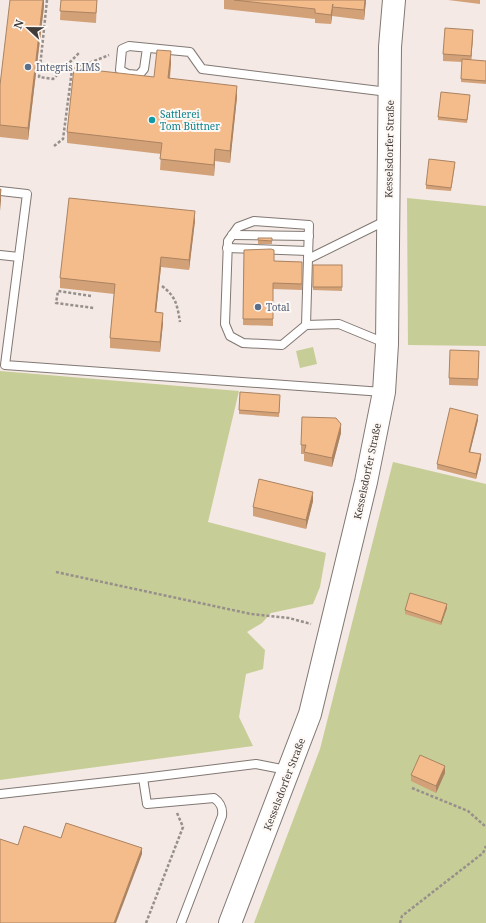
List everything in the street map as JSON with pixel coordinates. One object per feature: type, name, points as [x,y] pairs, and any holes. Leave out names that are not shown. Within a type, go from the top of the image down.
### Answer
[{"type":"main road","name":"Kesselsdorfer Straße","points":[[230,923],[310,714],[366,482],[384,392],[387,344],[390,47],[394,0]]},
{"type":"lane","points":[[147,48],[144,69],[139,75],[128,74],[120,70],[122,49],[129,46],[190,52],[202,69],[389,92]]},
{"type":"lane","points":[[0,191],[27,194],[3,364],[384,392]]},
{"type":"lane","points":[[228,248],[308,255],[388,219]]},
{"type":"lane","points":[[306,325],[309,225],[254,221],[238,227],[228,242],[225,324],[230,336],[243,342],[282,344],[306,325],[339,324],[387,344]]},
{"type":"lane","points":[[232,235],[308,236]]},
{"type":"lane","points":[[0,255],[19,258]]},
{"type":"lane","points":[[0,794],[256,764],[289,771]]},
{"type":"lane","points":[[143,778],[147,804],[214,798],[220,802],[222,816],[181,923]]},
{"type":"path","points":[[47,0],[39,77],[53,79],[80,52]]},
{"type":"path","points":[[54,146],[63,140],[72,70],[122,49]]},
{"type":"path","points":[[162,286],[174,295],[180,322]]},
{"type":"path","points":[[91,296],[58,291],[56,303],[94,308]]},
{"type":"path","points":[[56,572],[251,614],[289,618],[331,629]]},
{"type":"path","points":[[412,788],[468,811],[486,827]]},
{"type":"path","points":[[146,923],[182,827],[177,812]]},
{"type":"path","points":[[400,923],[402,916],[483,853],[486,846]]},
{"type":"green space","points":[[407,198],[486,206],[486,346],[408,345]]},
{"type":"green space","points":[[313,347],[317,364],[300,368],[296,351]]},
{"type":"green space","points":[[0,371],[239,391],[208,522],[326,553],[320,587],[313,604],[271,613],[262,623],[247,632],[265,650],[263,669],[246,674],[239,717],[253,746],[0,780]]},
{"type":"green space","points":[[393,462],[486,484],[486,923],[254,923],[320,749]]},
{"type":"building","points":[[10,0],[43,0],[28,128],[0,125],[0,85]]},
{"type":"building","points":[[61,0],[97,0],[96,13],[60,11]]},
{"type":"building","points":[[234,0],[365,0],[364,10],[332,7],[331,15],[315,13],[315,9]]},
{"type":"building","points":[[445,28],[473,30],[471,56],[443,54]]},
{"type":"building","name":"Sattlerei Tom Büttner","points":[[157,50],[171,51],[168,78],[237,86],[230,151],[215,149],[214,165],[160,159],[162,143],[67,132],[74,68],[154,77]]},
{"type":"building","points":[[462,59],[486,61],[486,81],[461,79]]},
{"type":"building","points":[[441,92],[470,95],[467,120],[438,117]]},
{"type":"building","points":[[429,159],[455,162],[451,188],[426,185]]},
{"type":"building","points":[[69,198],[195,211],[189,260],[161,257],[155,312],[163,313],[160,342],[110,338],[115,284],[60,278]]},
{"type":"building","points":[[258,238],[272,238],[272,241],[258,240]]},
{"type":"building","name":"Total","points":[[244,250],[274,250],[274,261],[302,262],[302,284],[273,283],[273,319],[243,319]]},
{"type":"building","points":[[313,265],[342,265],[342,287],[313,287]]},
{"type":"building","points":[[450,350],[479,351],[478,379],[449,378]]},
{"type":"building","points":[[240,392],[280,395],[279,413],[239,410]]},
{"type":"building","points":[[450,408],[478,415],[469,452],[481,454],[476,474],[437,464]]},
{"type":"building","points":[[302,417],[336,418],[341,424],[332,458],[304,452],[306,445],[301,445]]},
{"type":"building","points":[[259,479],[313,492],[306,520],[253,507]]},
{"type":"building","points":[[410,593],[447,604],[441,622],[405,610]]},
{"type":"building","points":[[420,755],[445,766],[436,786],[411,775]]},
{"type":"building","points":[[66,823],[142,848],[114,923],[0,923],[0,839],[18,845],[24,826],[61,838]]},
{"type":"place","name":"Integris LIMS","points":[[28,67]]},
{"type":"place","name":"Sattlerei Tom Büttner","points":[[152,120]]},
{"type":"place","name":"Total","points":[[258,307]]}]
